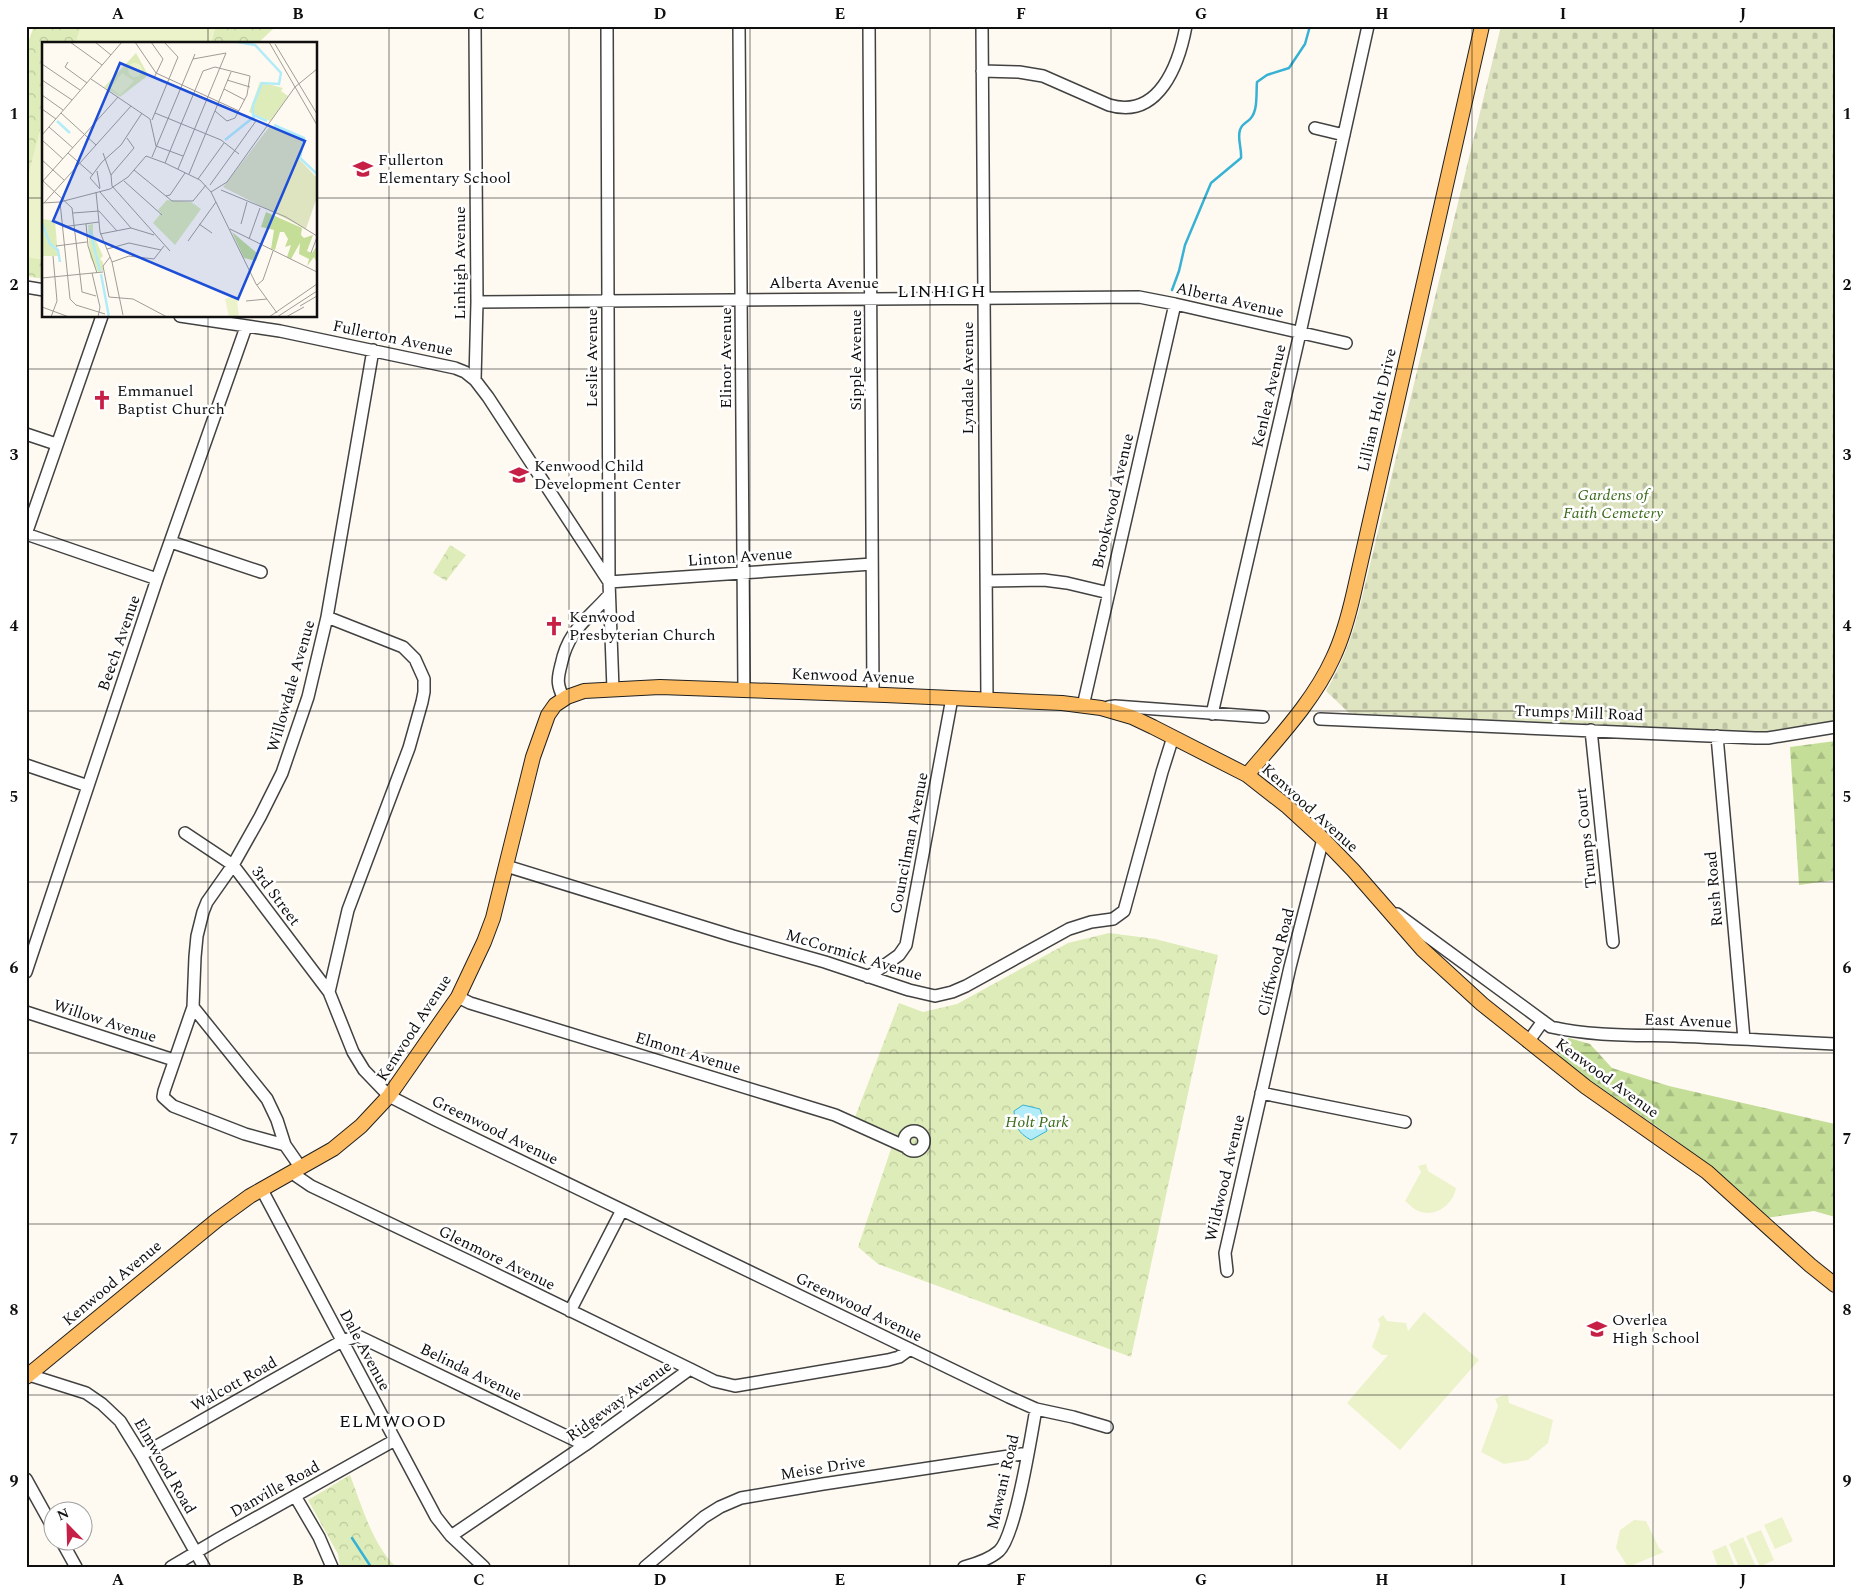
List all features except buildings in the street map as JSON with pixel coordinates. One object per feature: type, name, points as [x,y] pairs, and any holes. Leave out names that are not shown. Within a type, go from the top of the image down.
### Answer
[{"type":"main road","name":"Lillian Holt Drive","points":[[1247,775],[1310,697],[1333,658],[1345,625],[1482,26]]},
{"type":"main road","name":"Kenwood Avenue","points":[[27,1375],[240,1202],[333,1149],[351,1135],[390,1096],[458,997],[487,934],[495,910],[538,739],[552,709],[564,699],[584,691],[613,689],[660,687],[744,689],[1037,701],[1101,708],[1132,717],[1247,775],[1283,803],[1322,839],[1376,896],[1422,949],[1482,1004],[1586,1088],[1708,1172],[1810,1266],[1835,1285]]},
{"type":"street","name":"Linhigh Avenue","points":[[475,26],[477,302],[475,380]]},
{"type":"street","name":"Leslie Avenue","points":[[607,26],[609,582],[613,689]]},
{"type":"street","name":"Elinor Avenue","points":[[739,26],[744,689]]},
{"type":"street","name":"Sipple Avenue","points":[[869,26],[873,694]]},
{"type":"street","name":"Lyndale Avenue","points":[[982,26],[987,699]]},
{"type":"street","points":[[982,71],[1033,74],[1059,82],[1118,108],[1132,106],[1153,98],[1165,86],[1177,57],[1186,26]]},
{"type":"street","name":"Kenlea Avenue","points":[[1212,714],[1300,333],[1368,26]]},
{"type":"street","points":[[1315,128],[1344,134]]},
{"type":"street","points":[[26,287],[42,290]]},
{"type":"street","name":"Alberta Avenue","points":[[477,302],[1139,297],[1346,343]]},
{"type":"street","name":"Brookwood Avenue","points":[[1083,706],[1175,304]]},
{"type":"street","points":[[101,318],[26,534],[157,579]]},
{"type":"street","name":"Fullerton Avenue","points":[[192,318],[280,331],[455,368],[465,372],[475,380],[488,398],[609,582]]},
{"type":"street","name":"Beech Avenue","points":[[26,972],[157,579],[246,327]]},
{"type":"street","name":"Willowdale Avenue","points":[[285,1146],[246,1134],[172,1106],[163,1097],[166,1082],[193,1007],[193,974],[201,920],[207,902],[233,865],[282,773],[308,697],[327,617],[373,350]]},
{"type":"street","points":[[26,434],[56,444]]},
{"type":"street","points":[[171,542],[261,572]]},
{"type":"street","name":"Linton Avenue","points":[[609,582],[872,564]]},
{"type":"street","points":[[986,581],[1044,580],[1067,583],[1109,593]]},
{"type":"street","points":[[564,699],[558,684],[567,642],[610,595]]},
{"type":"street","points":[[327,617],[403,647],[415,659],[424,679],[424,692],[409,748],[348,910],[329,992]]},
{"type":"street","name":"Councilman Avenue","points":[[868,977],[899,955],[906,945],[952,698]]},
{"type":"street","points":[[1101,708],[1114,706],[1263,717]]},
{"type":"street","name":"Trumps Mill Road","points":[[1320,719],[1768,738],[1835,727]]},
{"type":"street","name":"Trumps Court","points":[[1591,730],[1613,942]]},
{"type":"street","name":"Rush Road","points":[[1717,736],[1744,1039]]},
{"type":"street","name":"McCormick Avenue","points":[[506,866],[825,962],[909,990],[935,996],[942,995],[966,986],[1070,929],[1091,922],[1113,919],[1124,912],[1173,737]]},
{"type":"street","points":[[26,765],[88,786]]},
{"type":"street","name":"3rd Street","points":[[185,833],[233,865],[329,992]]},
{"type":"street","name":"Cliffwood Road","points":[[1261,1093],[1322,839]]},
{"type":"street","name":"East Avenue","points":[[1376,896],[1400,917],[1551,1027],[1568,1031],[1601,1034],[1835,1044]]},
{"type":"street","name":"Greenwood Avenue","points":[[329,992],[357,1060],[371,1079],[390,1096],[1036,1409],[1107,1427]]},
{"type":"street","name":"Elmont Avenue","points":[[458,997],[470,1003],[546,1028],[835,1115],[906,1147]]},
{"type":"street","points":[[193,1007],[267,1098],[296,1170]]},
{"type":"street","name":"Willow Avenue","points":[[26,1012],[174,1060]]},
{"type":"street","points":[[1528,1042],[1543,1022]]},
{"type":"street","points":[[1261,1093],[1405,1122]]},
{"type":"street","name":"Wildwood Avenue","points":[[1227,1271],[1225,1253],[1261,1093]]},
{"type":"street","name":"Glenmore Avenue","points":[[296,1170],[311,1186],[690,1369]]},
{"type":"street","name":"Dale Avenue","points":[[262,1190],[436,1517],[452,1536],[484,1567]]},
{"type":"street","points":[[570,1311],[622,1210]]},
{"type":"street","name":"Belinda Avenue","points":[[342,1341],[355,1336],[365,1338],[585,1446]]},
{"type":"street","name":"Walcott Road","points":[[141,1455],[342,1341]]},
{"type":"street","name":"Ridgeway Avenue","points":[[452,1536],[585,1446],[690,1369],[714,1382],[735,1386],[888,1360],[899,1357],[910,1349]]},
{"type":"street","name":"Elmwood Road","points":[[27,1375],[72,1388],[94,1398],[120,1421],[204,1567]]},
{"type":"street","name":"Mawani Road","points":[[964,1567],[982,1561],[1002,1547],[1013,1517],[1036,1409]]},
{"type":"street","name":"Danville Road","points":[[171,1567],[396,1440]]},
{"type":"street","name":"Meise Drive","points":[[645,1567],[704,1517],[720,1507],[741,1498],[1028,1453]]},
{"type":"street","points":[[26,1479],[42,1508]]},
{"type":"street","points":[[295,1496],[319,1537],[332,1567]]},
{"type":"street","points":[[67,1550],[76,1567]]},
{"type":"green space","points":[[34,26],[273,26],[273,29],[259,42],[42,42],[42,279],[26,276],[26,48]]},
{"type":"green space","points":[[81,26],[216,26],[212,42],[76,42]]},
{"type":"green space","name":"Gardens of Faith Cemetery","points":[[1501,26],[1835,26],[1835,724],[1755,733],[1349,713],[1326,691],[1345,654],[1358,614]]},
{"type":"green space","points":[[42,123],[42,260],[26,257],[26,183]]},
{"type":"green space","points":[[450,545],[466,555],[446,581],[433,573]]},
{"type":"green space","points":[[1835,741],[1835,880],[1799,885],[1790,747]]},
{"type":"green space","name":"Holt Park","points":[[1109,933],[1155,939],[1218,955],[1131,1357],[878,1264],[858,1247],[896,1134],[855,1117],[899,1003],[923,1012],[957,1004],[1068,943]]},
{"type":"green space","points":[[1569,1038],[1590,1044],[1612,1068],[1669,1086],[1835,1124],[1835,1217],[1814,1211],[1766,1218],[1718,1173],[1669,1135],[1564,1062],[1557,1051],[1557,1044]]},
{"type":"green space","points":[[1426,1164],[1428,1171],[1456,1188],[1447,1205],[1431,1213],[1418,1211],[1405,1201],[1421,1172],[1418,1166]]},
{"type":"green space","points":[[1424,1312],[1479,1360],[1400,1450],[1347,1403],[1388,1355],[1382,1355],[1372,1347],[1380,1325],[1378,1319],[1383,1315],[1387,1321],[1406,1323],[1408,1331]]},
{"type":"green space","points":[[1508,1395],[1509,1403],[1553,1420],[1548,1443],[1528,1460],[1504,1464],[1481,1452],[1498,1406],[1495,1399]]},
{"type":"green space","points":[[350,1475],[374,1536],[396,1567],[340,1567],[338,1554],[308,1500]]},
{"type":"green space","points":[[1782,1517],[1793,1541],[1775,1549],[1764,1525]]},
{"type":"green space","points":[[1634,1520],[1646,1521],[1659,1548],[1664,1552],[1628,1567],[1616,1548],[1620,1530]]},
{"type":"green space","points":[[1761,1530],[1774,1560],[1760,1567],[1746,1536]]},
{"type":"green space","points":[[1743,1537],[1756,1567],[1739,1567],[1729,1544]]},
{"type":"green space","points":[[1726,1545],[1735,1567],[1718,1567],[1712,1551]]},
{"type":"water","points":[[1023,1105],[1040,1109],[1047,1131],[1031,1140],[1020,1132],[1015,1121],[1014,1111]]},
{"type":"waterway","points":[[1172,290],[1185,245],[1211,183],[1241,158],[1239,133],[1242,126],[1251,118],[1255,111],[1257,82],[1267,75],[1289,68],[1305,44],[1310,26]]},
{"type":"waterway","points":[[352,1538],[371,1567]]},
{"type":"place","name":"Fullerton Elementary School","points":[[363,169]]},
{"type":"place","name":"Emmanuel Baptist Church","points":[[102,400]]},
{"type":"place","name":"Kenwood Child Development Center","points":[[519,475]]},
{"type":"place","name":"Kenwood Presbyterian Church","points":[[554,626]]},
{"type":"place","name":"Overlea High School","points":[[1597,1329]]},
{"type":"district","name":"LINHIGH","points":[[942,291]]},
{"type":"district","name":"ELMWOOD","points":[[393,1421]]}]
